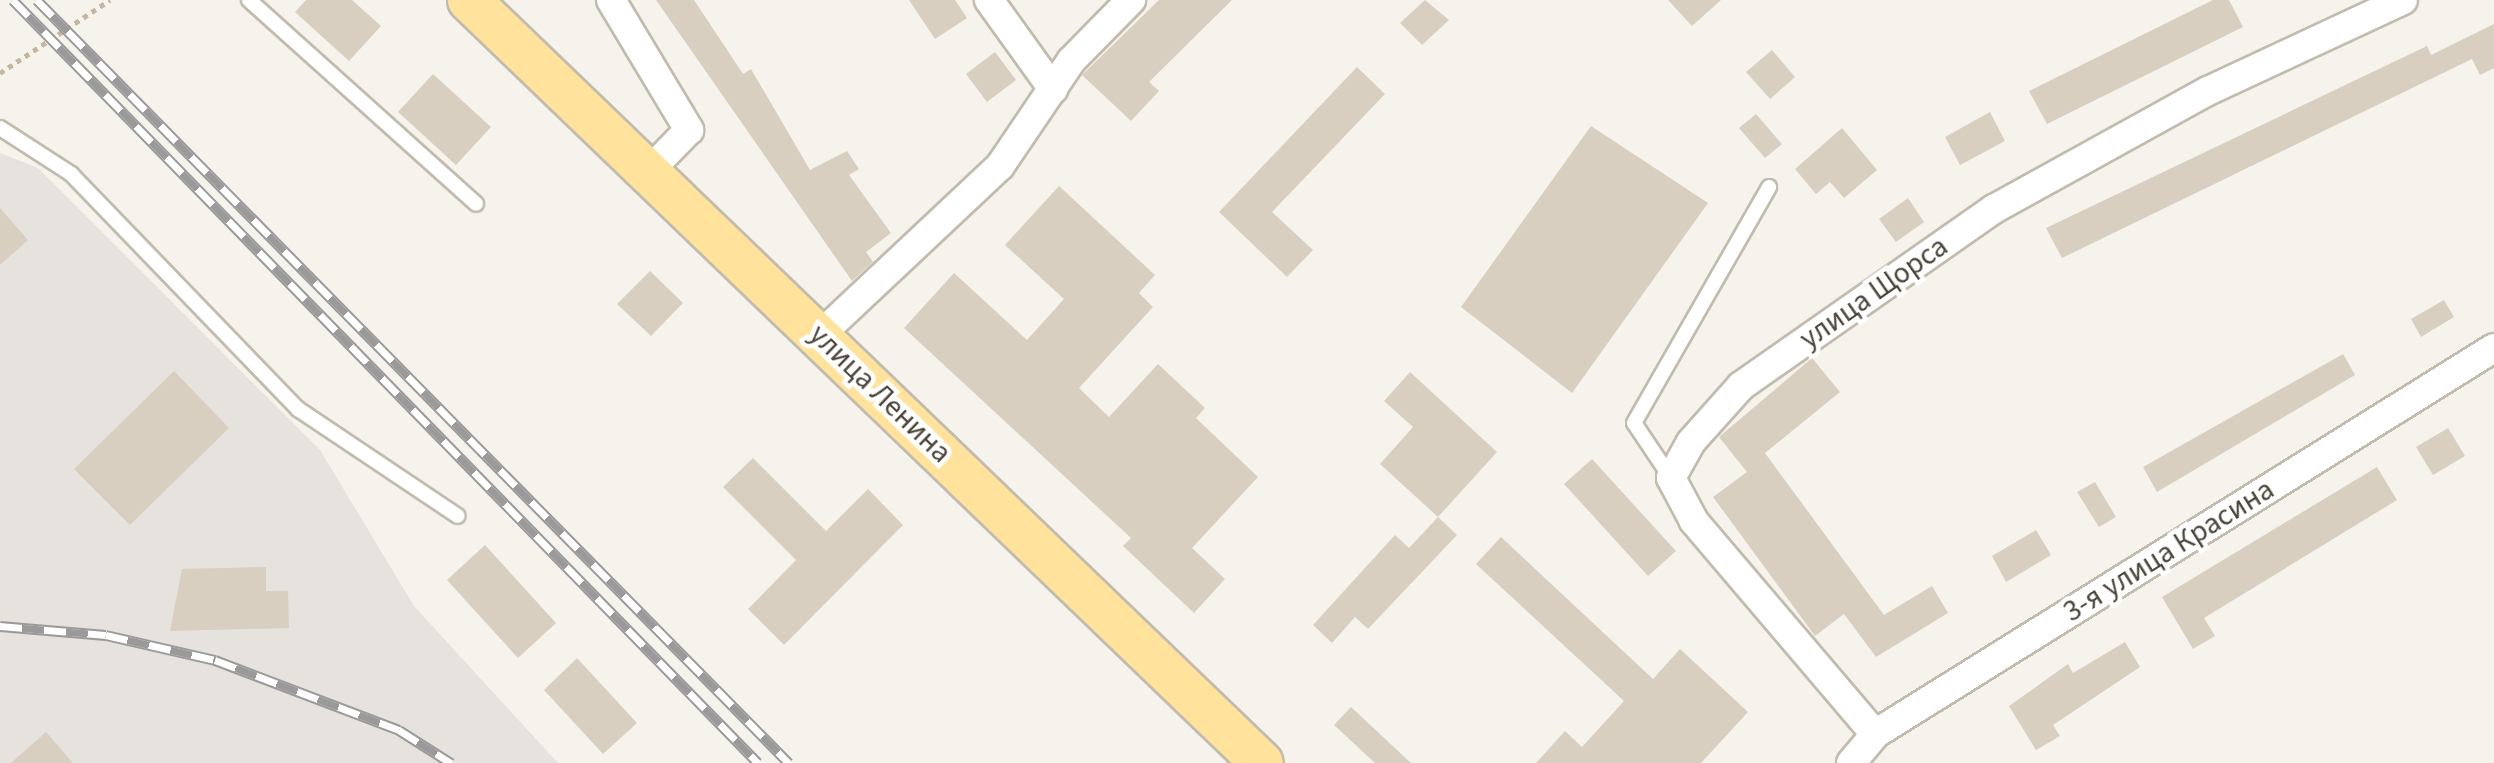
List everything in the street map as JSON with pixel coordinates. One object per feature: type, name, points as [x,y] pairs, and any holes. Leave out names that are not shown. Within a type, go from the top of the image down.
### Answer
[{"type":"main road","name":"улица Ленина","points":[[469,0],[1262,763]]},
{"type":"street","points":[[611,0],[689,130],[648,172]]},
{"type":"street","points":[[989,0],[1053,88]]},
{"type":"street","points":[[819,336],[1000,166],[1053,88],[1131,0]]},
{"type":"street","name":"улица Щорса","points":[[1671,478],[1741,386],[1994,209],[2208,91],[2403,0]]},
{"type":"street","name":"3-я улица Красина","points":[[1851,763],[1875,734],[2494,348]]},
{"type":"street","points":[[1671,478],[1694,521],[1875,734]]},
{"type":"lane","points":[[249,0],[476,204]]},
{"type":"lane","points":[[0,128],[71,174],[298,409],[458,516]]},
{"type":"lane","points":[[1671,478],[1634,423],[1769,187]]},
{"type":"path","points":[[0,73],[110,0]]},
{"type":"shaded area","points":[[0,153],[38,168],[320,450],[414,606],[558,763],[0,763]]},
{"type":"building","points":[[306,0],[352,0],[381,26],[349,61],[295,12]]},
{"type":"building","points":[[656,0],[694,0],[743,74],[751,69],[810,170],[847,151],[859,169],[849,175],[891,233],[866,252],[873,262],[852,281]]},
{"type":"building","points":[[909,0],[955,0],[967,18],[935,39]]},
{"type":"building","points":[[1159,0],[1232,0],[1149,82],[1159,91],[1131,121],[1082,75]]},
{"type":"building","points":[[1425,0],[1449,20],[1422,45],[1400,23]]},
{"type":"building","points":[[1668,0],[1721,0],[1692,26]]},
{"type":"building","points":[[2213,0],[2229,0],[2243,27],[2047,124],[2029,91]]},
{"type":"building","points":[[2494,24],[2494,68],[2480,75],[2472,59],[2062,258],[2046,228],[2427,46],[2431,55]]},
{"type":"building","points":[[1772,50],[1795,77],[1770,99],[1746,72]]},
{"type":"building","points":[[995,52],[1016,80],[987,102],[966,74]]},
{"type":"building","points":[[1357,67],[1385,94],[1272,212],[1313,250],[1287,277],[1219,212]]},
{"type":"building","points":[[433,74],[491,127],[456,165],[398,112]]},
{"type":"building","points":[[1990,112],[2005,141],[1960,165],[1945,137]]},
{"type":"building","points":[[1756,114],[1782,144],[1765,158],[1739,128]]},
{"type":"building","points":[[1591,126],[1708,203],[1572,393],[1461,307]]},
{"type":"building","points":[[1842,128],[1877,170],[1844,198],[1830,182],[1816,194],[1795,169]]},
{"type":"building","points":[[1059,186],[1155,275],[1139,293],[1153,307],[1079,388],[1109,417],[1158,364],[1205,408],[1196,418],[1258,477],[1192,548],[1225,579],[1194,613],[1123,546],[1131,538],[904,328],[954,273],[1027,340],[1064,299],[1005,245]]},
{"type":"building","points":[[1908,198],[1924,222],[1896,242],[1879,219]]},
{"type":"building","points":[[0,208],[28,240],[0,265]]},
{"type":"building","points":[[650,271],[683,303],[651,336],[617,304]]},
{"type":"building","points":[[2444,300],[2454,317],[2421,337],[2411,319]]},
{"type":"building","points":[[2343,354],[2355,375],[2157,492],[2143,467]]},
{"type":"building","points":[[1812,358],[1840,392],[1765,453],[1884,615],[1932,586],[1948,613],[1876,657],[1844,614],[1815,636],[1713,497],[1747,472],[1719,437]]},
{"type":"building","points":[[174,371],[229,428],[130,525],[74,469]]},
{"type":"building","points":[[1410,372],[1497,452],[1438,517],[1380,464],[1413,427],[1384,401]]},
{"type":"building","points":[[2448,428],[2465,456],[2433,475],[2416,447]]},
{"type":"building","points":[[753,458],[826,531],[868,489],[903,525],[784,645],[748,609],[796,560],[723,487]]},
{"type":"building","points":[[1592,459],[1676,551],[1648,576],[1564,484]]},
{"type":"building","points":[[2377,467],[2397,500],[2204,618],[2215,636],[2193,649],[2162,597]]},
{"type":"building","points":[[2095,482],[2116,517],[2099,527],[2077,492]]},
{"type":"building","points":[[1438,517],[1457,535],[1368,629],[1355,617],[1332,643],[1313,625],[1395,535],[1409,548]]},
{"type":"building","points":[[2036,530],[2051,555],[2006,582],[1992,556]]},
{"type":"building","points":[[1501,537],[1653,679],[1680,649],[1748,712],[1701,763],[1536,763],[1565,731],[1582,747],[1624,701],[1476,564]]},
{"type":"building","points":[[485,545],[556,623],[518,658],[447,580]]},
{"type":"building","points":[[266,567],[266,591],[288,591],[289,628],[170,631],[182,569]]},
{"type":"building","points":[[2125,642],[2140,667],[2053,725],[2060,736],[2036,750],[2009,706],[2068,664],[2073,673]]},
{"type":"building","points":[[577,658],[637,723],[603,754],[544,690]]},
{"type":"building","points":[[1351,707],[1411,763],[1375,763],[1334,725]]},
{"type":"building","points":[[46,732],[73,763],[11,763]]},
{"type":"railway","points":[[13,0],[758,763]]},
{"type":"railway","points":[[37,0],[789,763]]},
{"type":"railway","points":[[0,626],[106,635],[215,660],[399,730],[451,763]]}]
